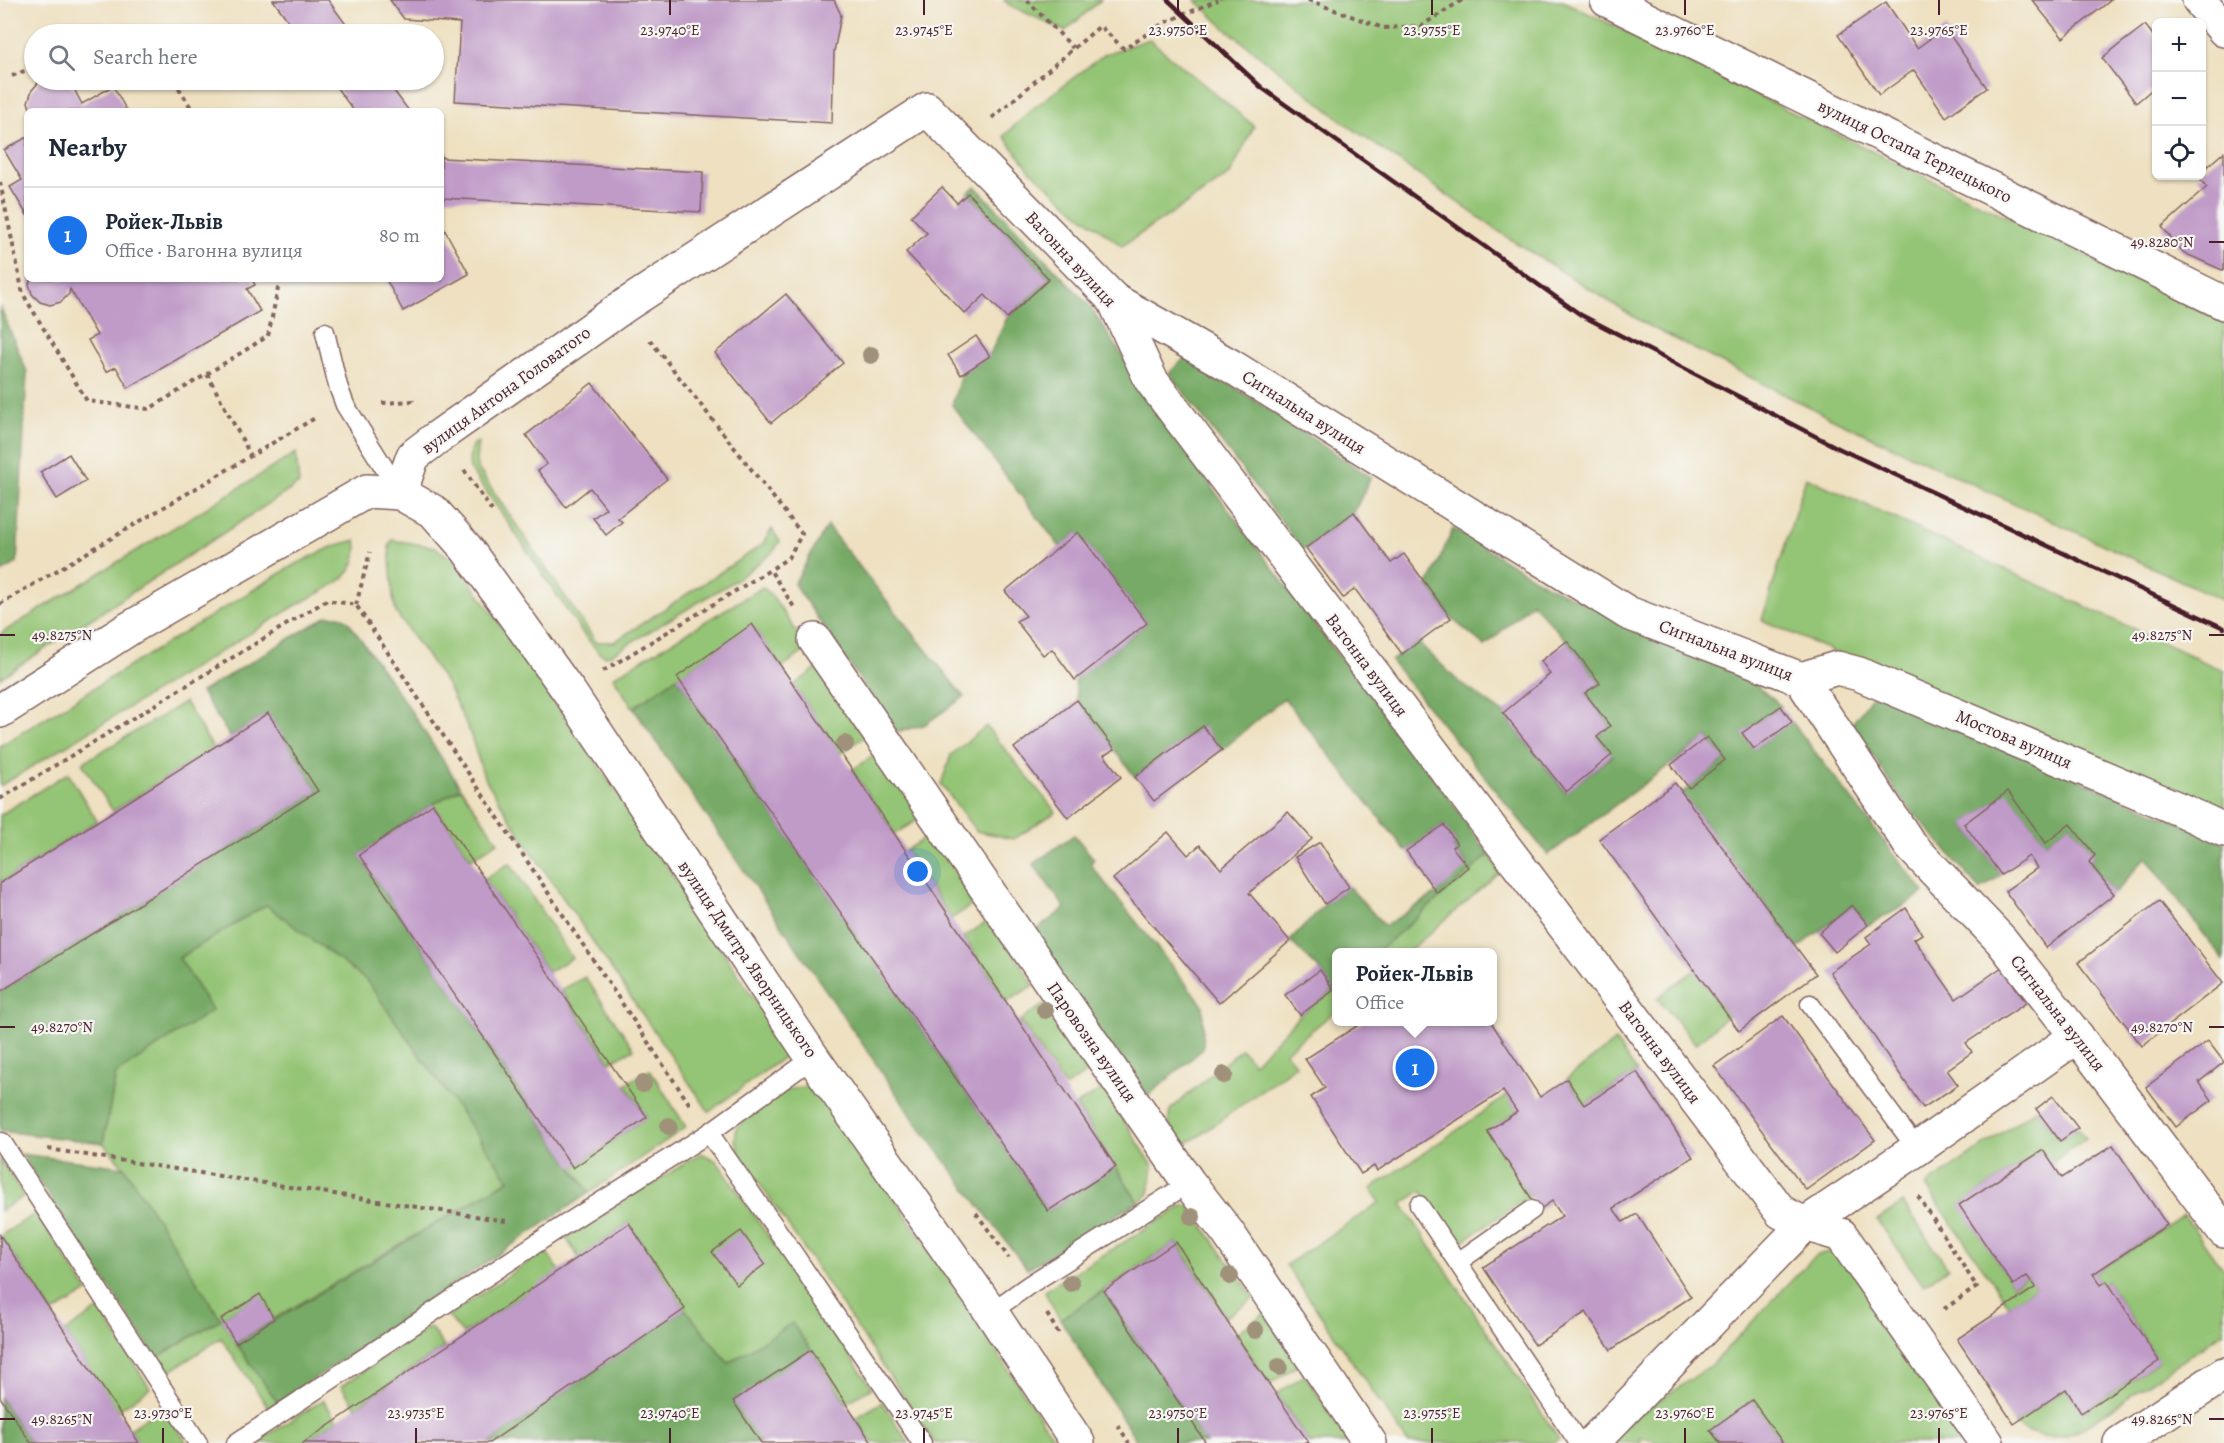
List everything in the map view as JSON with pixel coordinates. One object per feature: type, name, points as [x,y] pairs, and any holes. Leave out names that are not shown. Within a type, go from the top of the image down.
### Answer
[{"type":"street","name":"вулиця Остапа Терлецького","points":[[1606,0],[2224,303]]},
{"type":"street","points":[[2199,0],[2224,30]]},
{"type":"street","name":"Вагонна вулиця","points":[[927,109],[1114,300],[1151,380],[1781,1212],[1805,1224],[1841,1235],[1988,1443]]},
{"type":"street","name":"вулиця Антона Головатого","points":[[400,493],[413,456],[624,306],[927,109]]},
{"type":"street","name":"Сигнальна вулиця","points":[[1114,300],[1231,366],[1628,613],[1801,678],[1910,845],[2001,940],[2077,1035],[2224,1231]]},
{"type":"street","points":[[0,711],[130,628],[367,491],[400,493]]},
{"type":"street","name":"вулиця Дмитра Яворницького","points":[[400,493],[434,512],[466,548],[570,693],[813,1058],[991,1312],[1078,1443]]},
{"type":"street","name":"Паровозна вулиця","points":[[815,640],[1190,1183],[1228,1233],[1370,1443]]},
{"type":"street","name":"Мостова вулиця","points":[[1801,678],[1837,668],[1859,674],[2224,830]]},
{"type":"street","points":[[1593,1443],[1805,1224],[1917,1149],[2077,1035]]},
{"type":"street","points":[[2120,1443],[2224,1374]]},
{"type":"lane","points":[[325,333],[345,405],[400,493]]},
{"type":"lane","points":[[1810,1004],[1917,1149]]},
{"type":"lane","points":[[236,1443],[558,1229],[709,1133],[813,1058]]},
{"type":"lane","points":[[709,1133],[922,1443]]},
{"type":"lane","points":[[2,1142],[198,1443]]},
{"type":"lane","points":[[991,1312],[1029,1285],[1190,1183]]},
{"type":"lane","points":[[1419,1205],[1579,1443]]},
{"type":"lane","points":[[1458,1262],[1532,1210]]},
{"type":"path","points":[[1027,0],[1073,48]]},
{"type":"path","points":[[962,144],[1100,26],[1124,49],[1164,22],[1218,0]]},
{"type":"path","points":[[1308,0],[1383,28],[1421,26],[1462,0]]},
{"type":"path","points":[[12,76],[24,71]]},
{"type":"path","points":[[180,90],[191,108]]},
{"type":"path","points":[[0,182],[23,294],[87,401],[149,409],[207,374],[268,336],[279,282]]},
{"type":"path","points":[[602,671],[789,558],[802,534],[624,306]]},
{"type":"path","points":[[207,374],[252,456]]},
{"type":"path","points":[[0,604],[324,413],[345,405],[413,401],[417,407]]},
{"type":"path","points":[[356,605],[370,552]]},
{"type":"path","points":[[770,570],[815,640]]},
{"type":"path","points":[[0,799],[327,600],[356,605],[709,1133]]},
{"type":"path","points":[[2,1142],[558,1229]]},
{"type":"path","points":[[1917,1195],[1977,1287],[1939,1312]]},
{"type":"green space","points":[[1004,0],[1101,0],[1065,31],[1009,5]]},
{"type":"green space","points":[[1195,0],[1561,0],[2224,322],[2224,601],[1833,419],[1647,325],[1510,239],[1350,127],[1226,29]]},
{"type":"green space","points":[[1149,39],[1254,126],[1230,175],[1122,246],[1076,211],[1030,170],[1004,136],[1031,110],[1105,54]]},
{"type":"green space","points":[[975,186],[1089,305],[1189,457],[1337,654],[1417,754],[1489,855],[1382,948],[1332,948],[1332,987],[1320,970],[1290,941],[1325,904],[1349,887],[1385,926],[1437,893],[1468,866],[1452,847],[1457,844],[1444,825],[1406,851],[1284,698],[1222,750],[1202,726],[1135,777],[1077,700],[1075,680],[1147,623],[1078,532],[1060,547],[952,405],[961,375],[989,356],[1007,318],[1049,279],[968,193]]},
{"type":"green space","points":[[0,306],[27,372],[17,563],[0,573]]},
{"type":"green space","points":[[1187,356],[1371,477],[1354,512],[1303,550],[1169,373]]},
{"type":"green space","points":[[478,442],[477,467],[596,642],[614,642],[762,545],[772,529],[780,542],[772,553],[736,580],[605,656],[599,653],[581,631],[470,469],[471,448]]},
{"type":"green space","points":[[296,453],[299,484],[0,678],[0,634]]},
{"type":"green space","points":[[1806,477],[2224,671],[2224,825],[1762,620]]},
{"type":"green space","points":[[827,526],[964,697],[924,725],[896,732],[794,584]]},
{"type":"green space","points":[[1453,529],[1546,585],[1746,677],[1781,706],[1743,733],[1754,749],[1792,722],[1924,892],[1904,906],[1868,925],[1852,905],[1798,948],[1682,793],[1725,760],[1707,737],[1548,855],[1391,661],[1418,642],[1458,681],[1503,713],[1565,792],[1612,756],[1597,737],[1610,726],[1585,693],[1600,683],[1567,641],[1532,603],[1485,646],[1451,618],[1428,586]]},
{"type":"green space","points":[[356,540],[357,554],[353,565],[339,582],[295,606],[0,786],[0,746],[292,566],[334,546]]},
{"type":"green space","points":[[392,540],[435,547],[456,562],[626,805],[789,1053],[709,1112],[523,839],[484,777],[470,733],[448,686],[396,613],[389,546]]},
{"type":"green space","points":[[763,587],[773,597],[808,649],[782,667],[752,625],[633,708],[613,677]]},
{"type":"green space","points":[[327,616],[340,616],[348,621],[461,788],[433,804],[359,855],[589,1193],[278,1403],[236,1343],[509,1180],[367,981],[266,905],[179,958],[212,1010],[116,1074],[103,1143],[0,1131],[0,992],[318,791],[268,713],[230,737],[201,692]]},
{"type":"green space","points":[[820,666],[866,735],[840,754],[794,685]]},
{"type":"green space","points":[[677,677],[1048,1211],[1116,1167],[1138,1202],[1027,1269],[913,1118],[633,708]]},
{"type":"green space","points":[[1876,691],[2224,842],[2224,961],[2146,857],[2114,894],[2089,862],[2095,855],[2070,824],[2046,843],[2008,792],[1964,824],[2001,875],[1980,890],[1898,794],[1852,724]]},
{"type":"green space","points":[[185,702],[213,748],[113,811],[82,763]]},
{"type":"green space","points":[[986,726],[1056,812],[1014,839],[976,831],[941,784],[951,755]]},
{"type":"green space","points":[[879,752],[922,817],[895,834],[852,770]]},
{"type":"green space","points":[[68,773],[97,821],[0,883],[0,815]]},
{"type":"green space","points":[[461,788],[498,842],[471,859],[433,804]]},
{"type":"green space","points":[[933,833],[978,901],[951,919],[906,850]]},
{"type":"green space","points":[[1074,835],[1094,859],[1090,864],[1203,1005],[1203,1049],[1148,1096],[1026,938],[1065,908],[1033,864]]},
{"type":"green space","points":[[1489,855],[1501,872],[1413,948],[1382,948]]},
{"type":"green space","points":[[510,863],[572,958],[548,972],[484,879]]},
{"type":"green space","points":[[266,904],[367,981],[509,1180],[274,1319],[259,1295],[221,1319],[278,1403],[269,1409],[221,1338],[166,1374],[156,1358],[220,1319],[124,1167],[103,1143],[116,1074],[212,1010],[179,958]]},
{"type":"green space","points":[[991,919],[1034,985],[1007,1002],[964,937]]},
{"type":"green space","points":[[1695,970],[1728,1015],[1696,1044],[1657,998]]},
{"type":"green space","points":[[585,977],[634,1049],[610,1062],[561,990]]},
{"type":"green space","points":[[1332,992],[1332,1014],[1285,1052],[1296,1065],[1199,1136],[1183,1145],[1168,1123],[1170,1110],[1241,1049],[1254,1063],[1300,1015]]},
{"type":"green space","points":[[1046,1003],[1091,1070],[1065,1087],[1020,1021]]},
{"type":"green space","points":[[1615,1041],[1637,1072],[1584,1105],[1567,1079]]},
{"type":"green space","points":[[650,1070],[686,1127],[589,1193],[573,1168],[647,1117],[625,1084]]},
{"type":"green space","points":[[819,1087],[825,1093],[1057,1443],[935,1443],[739,1153],[735,1139],[737,1127],[787,1090]]},
{"type":"green space","points":[[1103,1088],[1153,1166],[1149,1194],[1138,1202],[1076,1105]]},
{"type":"green space","points":[[1507,1096],[1517,1112],[1488,1131],[1530,1196],[1458,1244],[1421,1191],[1402,1204],[1559,1439],[1553,1443],[1408,1443],[1286,1265],[1380,1202],[1371,1189]]},
{"type":"green space","points":[[2036,1109],[2060,1141],[2078,1128],[2086,1138],[2051,1163],[2042,1150],[1960,1205],[2013,1285],[2027,1276],[2036,1287],[2009,1305],[1926,1186]]},
{"type":"green space","points":[[701,1153],[717,1161],[872,1388],[846,1403],[811,1350],[728,1363],[685,1309],[629,1223],[579,1258],[566,1238]]},
{"type":"green space","points":[[21,1154],[124,1167],[221,1319],[156,1358]]},
{"type":"green space","points":[[0,1159],[24,1196],[0,1211]]},
{"type":"green space","points":[[1903,1203],[1948,1268],[1923,1285],[1877,1220]]},
{"type":"green space","points":[[1188,1205],[1254,1298],[1226,1317],[1176,1242],[1060,1319],[1044,1291]]},
{"type":"green space","points":[[36,1213],[88,1292],[53,1313],[0,1236]]},
{"type":"green space","points":[[2184,1215],[2224,1271],[2224,1332],[2071,1434],[2046,1437],[2030,1433],[2014,1424],[2066,1389],[2082,1413],[2159,1361],[2107,1281],[2101,1285],[2093,1274]]},
{"type":"green space","points":[[545,1251],[560,1271],[463,1334],[448,1316]]},
{"type":"green space","points":[[1831,1251],[1845,1259],[1971,1443],[1783,1443],[1752,1401],[1711,1431],[1720,1443],[1660,1443],[1639,1437],[1642,1443],[1608,1443],[1634,1418],[1710,1366],[1815,1256]]},
{"type":"green space","points":[[1104,1291],[1206,1443],[1138,1443],[1060,1319]]},
{"type":"green space","points":[[99,1309],[150,1388],[117,1411],[65,1332]]},
{"type":"green space","points":[[685,1309],[728,1363],[792,1323],[811,1350],[761,1443],[489,1443]]},
{"type":"green space","points":[[1265,1313],[1298,1365],[1270,1384],[1235,1334]]},
{"type":"green space","points":[[430,1327],[444,1347],[356,1407],[341,1386]]},
{"type":"green space","points":[[1305,1375],[1348,1443],[1309,1443],[1277,1394]]},
{"type":"green space","points":[[0,1397],[31,1443],[0,1443]]},
{"type":"green space","points":[[323,1400],[337,1420],[303,1443],[255,1443]]},
{"type":"green space","points":[[882,1402],[909,1443],[872,1443],[856,1418]]},
{"type":"green space","points":[[163,1407],[187,1443],[139,1443],[130,1429]]},
{"type":"building","points":[[273,0],[328,0],[346,24],[291,24]]},
{"type":"building","points":[[390,0],[834,0],[841,15],[834,52],[832,123],[455,101],[460,23],[404,19]]},
{"type":"building","points":[[2032,0],[2111,0],[2063,38]]},
{"type":"building","points":[[1886,2],[1917,48],[1945,28],[1987,88],[1946,117],[1914,70],[1879,95],[1838,35]]},
{"type":"building","points":[[2145,25],[2152,34],[2152,89],[2136,103],[2102,58]]},
{"type":"building","points":[[32,90],[75,90],[82,104],[106,90],[115,90],[125,108],[30,108],[28,102]]},
{"type":"building","points":[[338,90],[393,90],[407,108],[352,108]]},
{"type":"building","points":[[24,139],[24,210],[10,187],[22,180],[4,150]]},
{"type":"building","points":[[2224,152],[2224,269],[2222,270],[2184,253],[2162,227],[2207,187],[2200,180],[2206,180],[2206,168]]},
{"type":"building","points":[[444,158],[703,172],[701,212],[444,198]]},
{"type":"building","points":[[942,187],[957,203],[968,193],[1049,279],[1007,318],[985,295],[965,314],[906,252],[927,233],[911,216]]},
{"type":"building","points":[[444,228],[469,274],[403,311],[388,282],[444,282]]},
{"type":"building","points":[[30,282],[254,282],[255,285],[247,289],[260,311],[128,388],[116,367],[106,372],[88,340],[97,335],[70,289],[69,294],[61,302],[50,305],[40,302],[32,294]]},
{"type":"building","points":[[786,294],[843,363],[771,423],[715,353]]},
{"type":"building","points":[[976,336],[990,356],[961,375],[948,355]]},
{"type":"building","points":[[592,383],[667,479],[618,518],[622,522],[606,535],[593,518],[606,508],[590,488],[566,507],[538,471],[547,464],[526,435]]},
{"type":"building","points":[[69,454],[86,481],[57,499],[40,472]]},
{"type":"building","points":[[1354,512],[1391,563],[1404,554],[1451,618],[1402,654],[1355,589],[1343,598],[1306,548]]},
{"type":"building","points":[[1078,532],[1147,623],[1075,680],[1052,649],[1043,655],[1016,621],[1026,616],[1005,591]]},
{"type":"building","points":[[752,624],[1116,1167],[1048,1211],[677,677]]},
{"type":"building","points":[[1567,641],[1600,683],[1585,693],[1610,726],[1597,737],[1612,755],[1566,792],[1503,713],[1550,674],[1541,661]]},
{"type":"building","points":[[1077,700],[1115,749],[1104,755],[1121,777],[1068,818],[1014,748]]},
{"type":"building","points":[[1781,706],[1792,722],[1754,749],[1742,733]]},
{"type":"building","points":[[268,713],[318,791],[0,992],[0,883]]},
{"type":"building","points":[[1203,726],[1222,750],[1154,801],[1135,777]]},
{"type":"building","points":[[1707,737],[1725,760],[1689,788],[1671,765]]},
{"type":"building","points":[[1675,783],[1816,974],[1739,1031],[1599,839]]},
{"type":"building","points":[[2008,791],[2046,843],[2070,824],[2095,855],[2089,862],[2114,894],[2046,948],[2005,891],[2037,868],[2029,856],[2001,875],[1964,824]]},
{"type":"building","points":[[433,804],[647,1117],[573,1168],[359,855]]},
{"type":"building","points":[[1288,812],[1312,839],[1249,893],[1290,941],[1219,1003],[1113,879],[1168,832],[1188,855],[1200,845],[1221,869]]},
{"type":"building","points":[[1444,825],[1457,844],[1452,847],[1468,867],[1437,893],[1406,851]]},
{"type":"building","points":[[1320,842],[1349,887],[1325,904],[1295,857]]},
{"type":"building","points":[[2159,901],[2223,983],[2142,1046],[2078,963]]},
{"type":"building","points":[[1852,905],[1868,925],[1835,952],[1819,933]]},
{"type":"building","points":[[1906,908],[1922,934],[1914,939],[1956,999],[2002,967],[2026,1003],[1966,1043],[1972,1052],[1947,1070],[1958,1085],[1923,1108],[1830,972],[1871,944],[1866,937]]},
{"type":"building","points":[[1320,970],[1332,987],[1332,991],[1300,1015],[1285,995]]},
{"type":"building","points":[[1783,1016],[1875,1140],[1806,1190],[1714,1066]]},
{"type":"building","points":[[1357,1026],[1494,1026],[1540,1097],[1567,1079],[1584,1105],[1637,1072],[1693,1157],[1613,1208],[1623,1222],[1637,1214],[1691,1297],[1611,1350],[1586,1312],[1535,1345],[1483,1267],[1562,1216],[1552,1201],[1539,1210],[1487,1131],[1517,1112],[1503,1091],[1377,1171],[1374,1166],[1361,1174],[1311,1097],[1325,1088],[1305,1059]]},
{"type":"building","points":[[2208,1041],[2224,1062],[2199,1082],[2212,1100],[2176,1127],[2146,1087]]},
{"type":"building","points":[[2053,1096],[2078,1128],[2060,1141],[2036,1109]]},
{"type":"building","points":[[2113,1145],[2167,1225],[2093,1274],[2101,1285],[2107,1281],[2159,1361],[2081,1413],[2066,1389],[2014,1424],[1957,1339],[2036,1287],[2027,1276],[2013,1285],[1959,1205],[2043,1150],[2062,1178]]},
{"type":"building","points":[[629,1223],[685,1309],[489,1443],[303,1443]]},
{"type":"building","points":[[741,1231],[765,1264],[737,1285],[712,1252]]},
{"type":"building","points":[[0,1235],[139,1443],[31,1443],[0,1397]]},
{"type":"building","points":[[1176,1242],[1309,1443],[1206,1443],[1104,1291]]},
{"type":"building","points":[[260,1294],[274,1319],[236,1343],[221,1319]]},
{"type":"building","points":[[811,1350],[872,1443],[761,1443],[733,1401]]},
{"type":"building","points":[[1752,1400],[1783,1443],[1720,1443],[1710,1430]]},
{"type":"railway","points":[[1168,0],[1262,88],[1581,315],[1840,449],[2224,628]]},
{"type":"place","name":"Ройек-Львів","points":[[1415,1068]]}]
